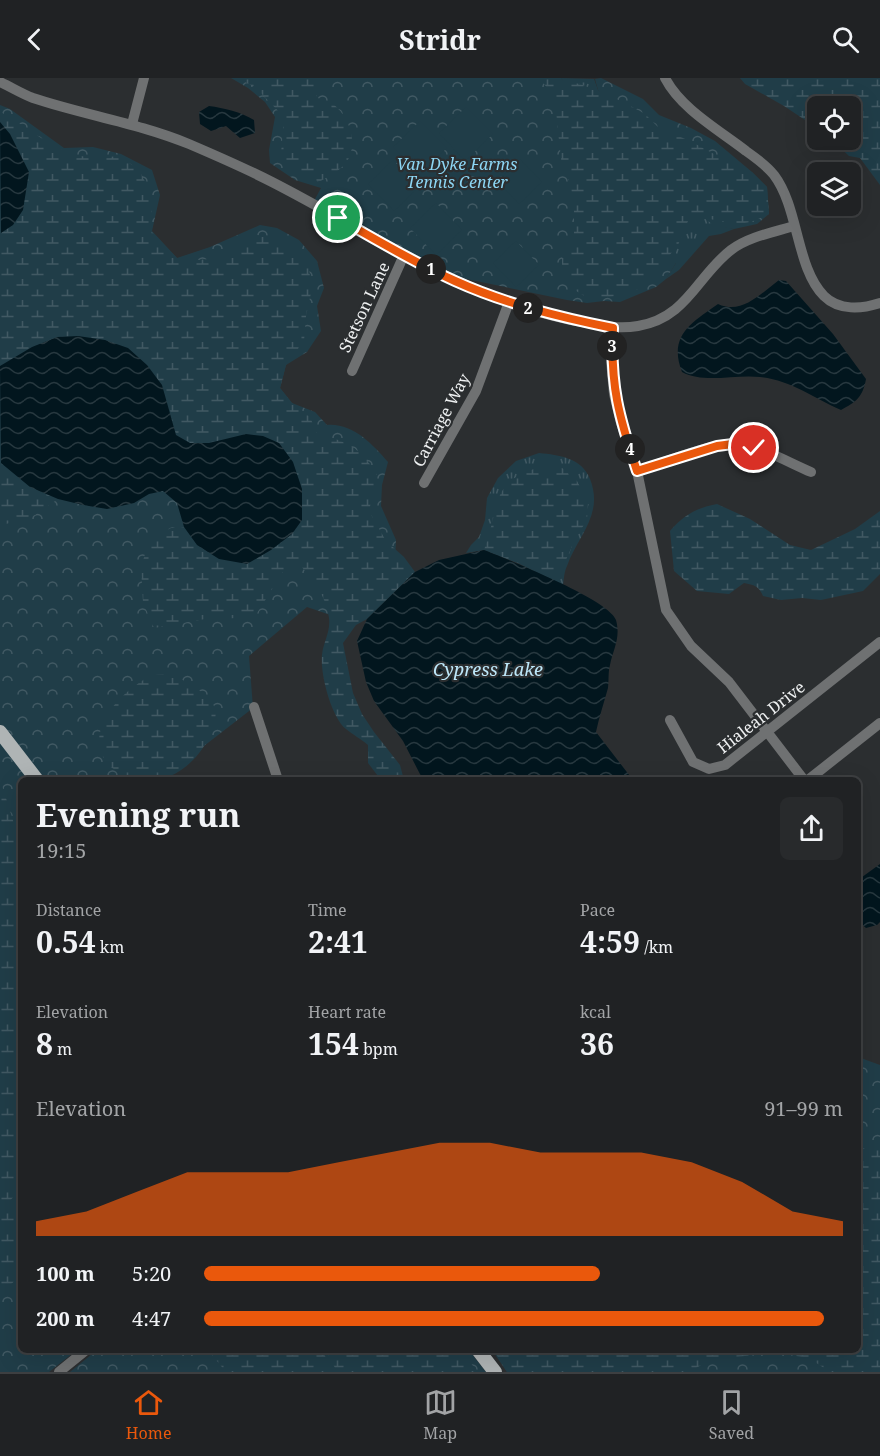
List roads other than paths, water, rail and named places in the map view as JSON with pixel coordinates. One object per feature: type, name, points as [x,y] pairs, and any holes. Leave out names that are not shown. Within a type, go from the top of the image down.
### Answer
[{"type":"main road","points":[[0,732],[35,777]]},
{"type":"main road","points":[[480,1353],[495,1372]]},
{"type":"street","points":[[132,124],[144,78]]},
{"type":"street","points":[[665,78],[684,103],[774,174],[788,199],[794,226],[814,285],[826,298],[842,306],[865,308],[880,303]]},
{"type":"street","points":[[0,82],[32,97],[132,124],[188,144],[271,182],[454,281],[509,302],[559,317],[613,328],[641,326],[668,315],[689,299],[713,266],[733,249],[761,236],[794,226]]},
{"type":"street","name":"Stetson Lane","points":[[351,371],[404,255]]},
{"type":"street","name":"Carriage Way","points":[[424,483],[476,392],[509,302]]},
{"type":"street","points":[[613,328],[611,360],[614,394],[637,471],[666,610],[691,646],[729,682],[766,733],[803,777]]},
{"type":"street","points":[[637,471],[717,446],[733,444],[754,448],[811,472]]},
{"type":"street","name":"Hialeah Drive","points":[[670,720],[693,762],[709,769],[725,765],[880,642]]},
{"type":"street","points":[[254,707],[277,777]]},
{"type":"street","points":[[810,777],[880,723]]},
{"type":"street","points":[[59,1372],[82,1353]]},
{"type":"water","points":[[209,106],[232,111],[254,120],[255,133],[240,138],[226,126],[211,131],[200,124],[199,112]]},
{"type":"water","points":[[0,122],[10,134],[29,172],[23,210],[13,225],[1,233]]},
{"type":"water","points":[[779,280],[786,281],[833,334],[866,379],[858,398],[841,410],[792,386],[771,379],[750,376],[700,377],[682,372],[678,360],[678,349],[680,340],[691,324],[718,304],[727,307],[743,305],[758,297]]},
{"type":"water","points":[[78,336],[105,340],[128,348],[147,365],[162,385],[176,435],[190,443],[209,443],[246,434],[263,436],[279,443],[293,462],[302,489],[302,520],[292,534],[247,564],[219,559],[197,545],[184,527],[177,503],[163,491],[149,494],[134,503],[107,509],[83,505],[58,499],[30,487],[1,463],[0,366],[32,347],[57,337]]},
{"type":"water","name":"Cypress Lake","points":[[484,550],[578,591],[610,612],[616,620],[617,638],[609,668],[608,688],[596,732],[631,777],[421,777],[403,741],[374,701],[366,682],[357,641],[367,619],[415,572],[439,560]]},
{"type":"water","points":[[880,864],[880,922],[866,928],[861,924],[861,878]]},
{"type":"park label","name":"Van Dyke Farms Tennis Center","points":[[457,173]]}]
